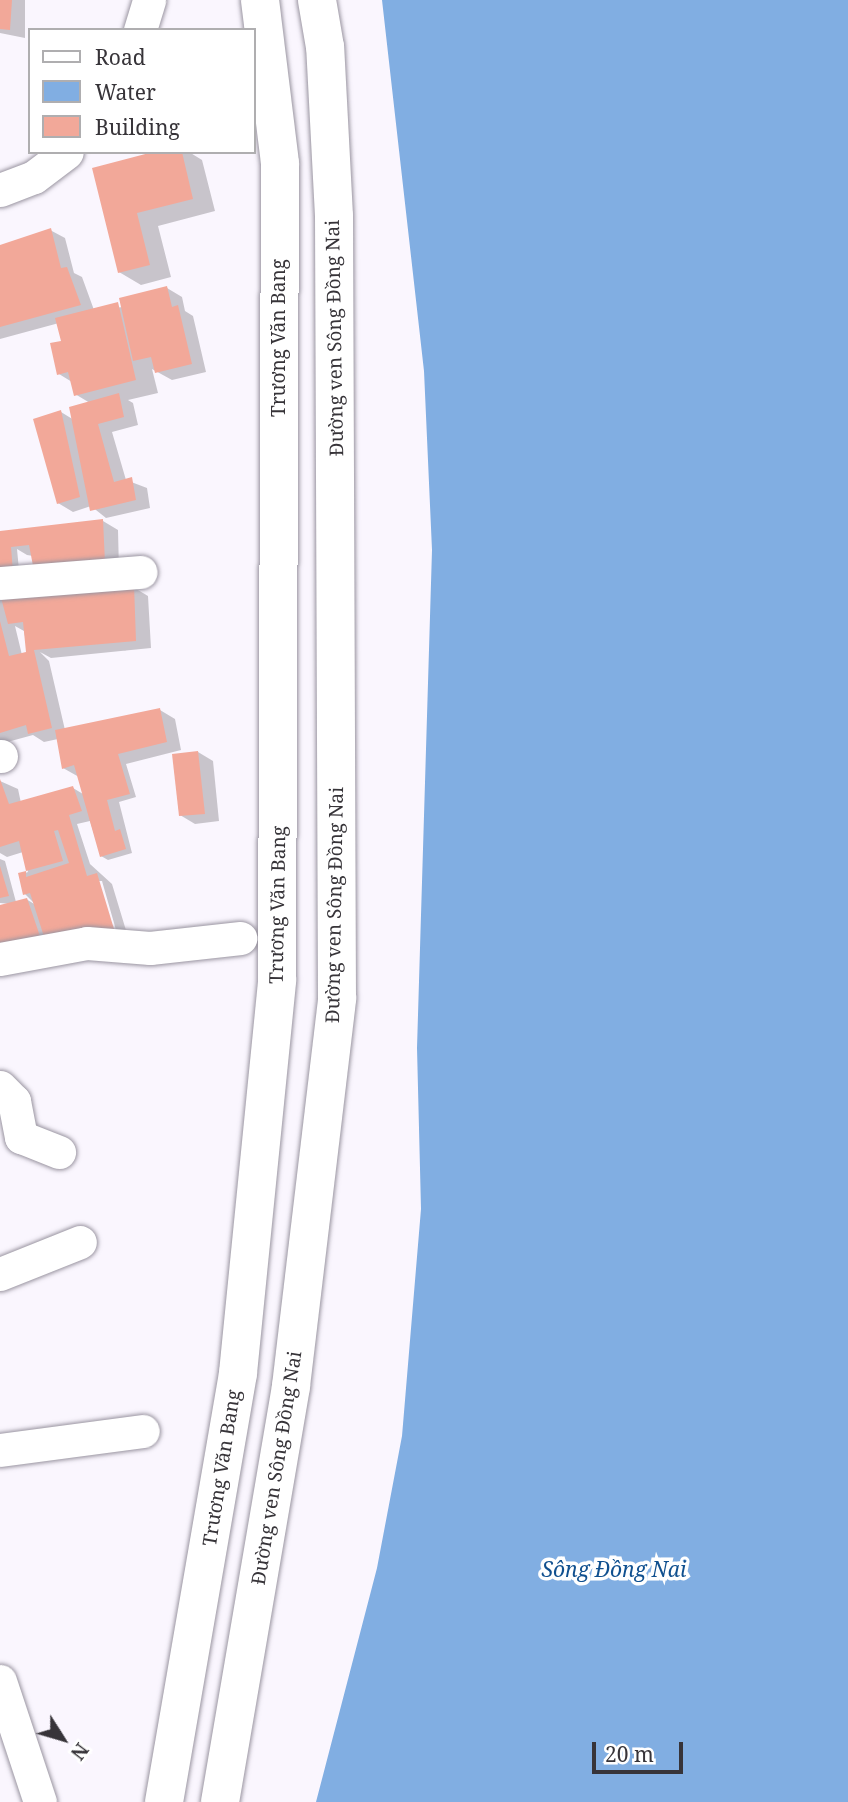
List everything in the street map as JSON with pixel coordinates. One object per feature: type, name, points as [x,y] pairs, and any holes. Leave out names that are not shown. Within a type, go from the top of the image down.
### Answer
[{"type":"main road","name":"Trương Văn Bang","points":[[164,1802],[238,1373],[277,980],[279,163],[260,0]]},
{"type":"main road","name":"Đường ven Sông Đồng Nai","points":[[220,1802],[291,1386],[338,998],[334,216],[325,47],[317,0]]},
{"type":"street","points":[[141,28],[149,0]]},
{"type":"street","points":[[0,190],[34,177],[64,154]]},
{"type":"street","points":[[0,583],[141,572]]},
{"type":"street","points":[[0,959],[87,943],[150,948],[240,938]]},
{"type":"street","points":[[0,1087],[14,1101],[21,1138],[59,1152]]},
{"type":"street","points":[[0,1274],[80,1242]]},
{"type":"street","points":[[0,1450],[143,1431]]},
{"type":"street","points":[[0,1681],[40,1802]]},
{"type":"water","name":"Sông Đồng Nai","points":[[382,0],[848,0],[848,1802],[316,1802],[377,1568],[402,1436],[421,1209],[417,1048],[432,550],[424,371]]},
{"type":"building","points":[[0,0],[12,0],[10,30],[0,29]]},
{"type":"building","points":[[145,154],[182,154],[193,199],[137,213],[150,265],[118,273],[92,168]]},
{"type":"building","points":[[51,228],[61,268],[67,267],[81,305],[0,327],[0,245]]},
{"type":"building","points":[[167,286],[172,307],[178,305],[192,364],[155,373],[151,357],[133,361],[119,298]]},
{"type":"building","points":[[118,302],[136,380],[74,396],[68,372],[57,375],[50,343],[61,341],[55,318]]},
{"type":"building","points":[[119,393],[124,417],[98,424],[114,482],[132,477],[136,500],[90,511],[69,407]]},
{"type":"building","points":[[61,410],[80,497],[57,504],[33,419]]},
{"type":"building","points":[[103,519],[105,563],[34,571],[29,545],[11,547],[13,572],[0,573],[0,531]]},
{"type":"building","points":[[134,585],[136,641],[34,650],[52,728],[28,734],[26,725],[0,733],[0,621],[9,656],[26,652],[23,622],[8,624],[0,594]]},
{"type":"building","points":[[160,708],[167,742],[118,754],[130,794],[107,800],[115,831],[120,829],[126,849],[100,857],[74,765],[62,769],[55,730]]},
{"type":"building","points":[[198,751],[205,814],[179,816],[172,754]]},
{"type":"building","points":[[0,779],[9,804],[73,786],[82,811],[69,815],[87,876],[97,873],[114,929],[47,946],[30,893],[23,895],[18,873],[26,871],[19,841],[0,847]],"holes":[[[58,830],[69,863],[26,877],[26,871],[63,861],[54,831]]]},
{"type":"building","points":[[0,866],[9,896],[0,898]]},
{"type":"building","points":[[27,898],[43,945],[0,954],[0,905]]}]
